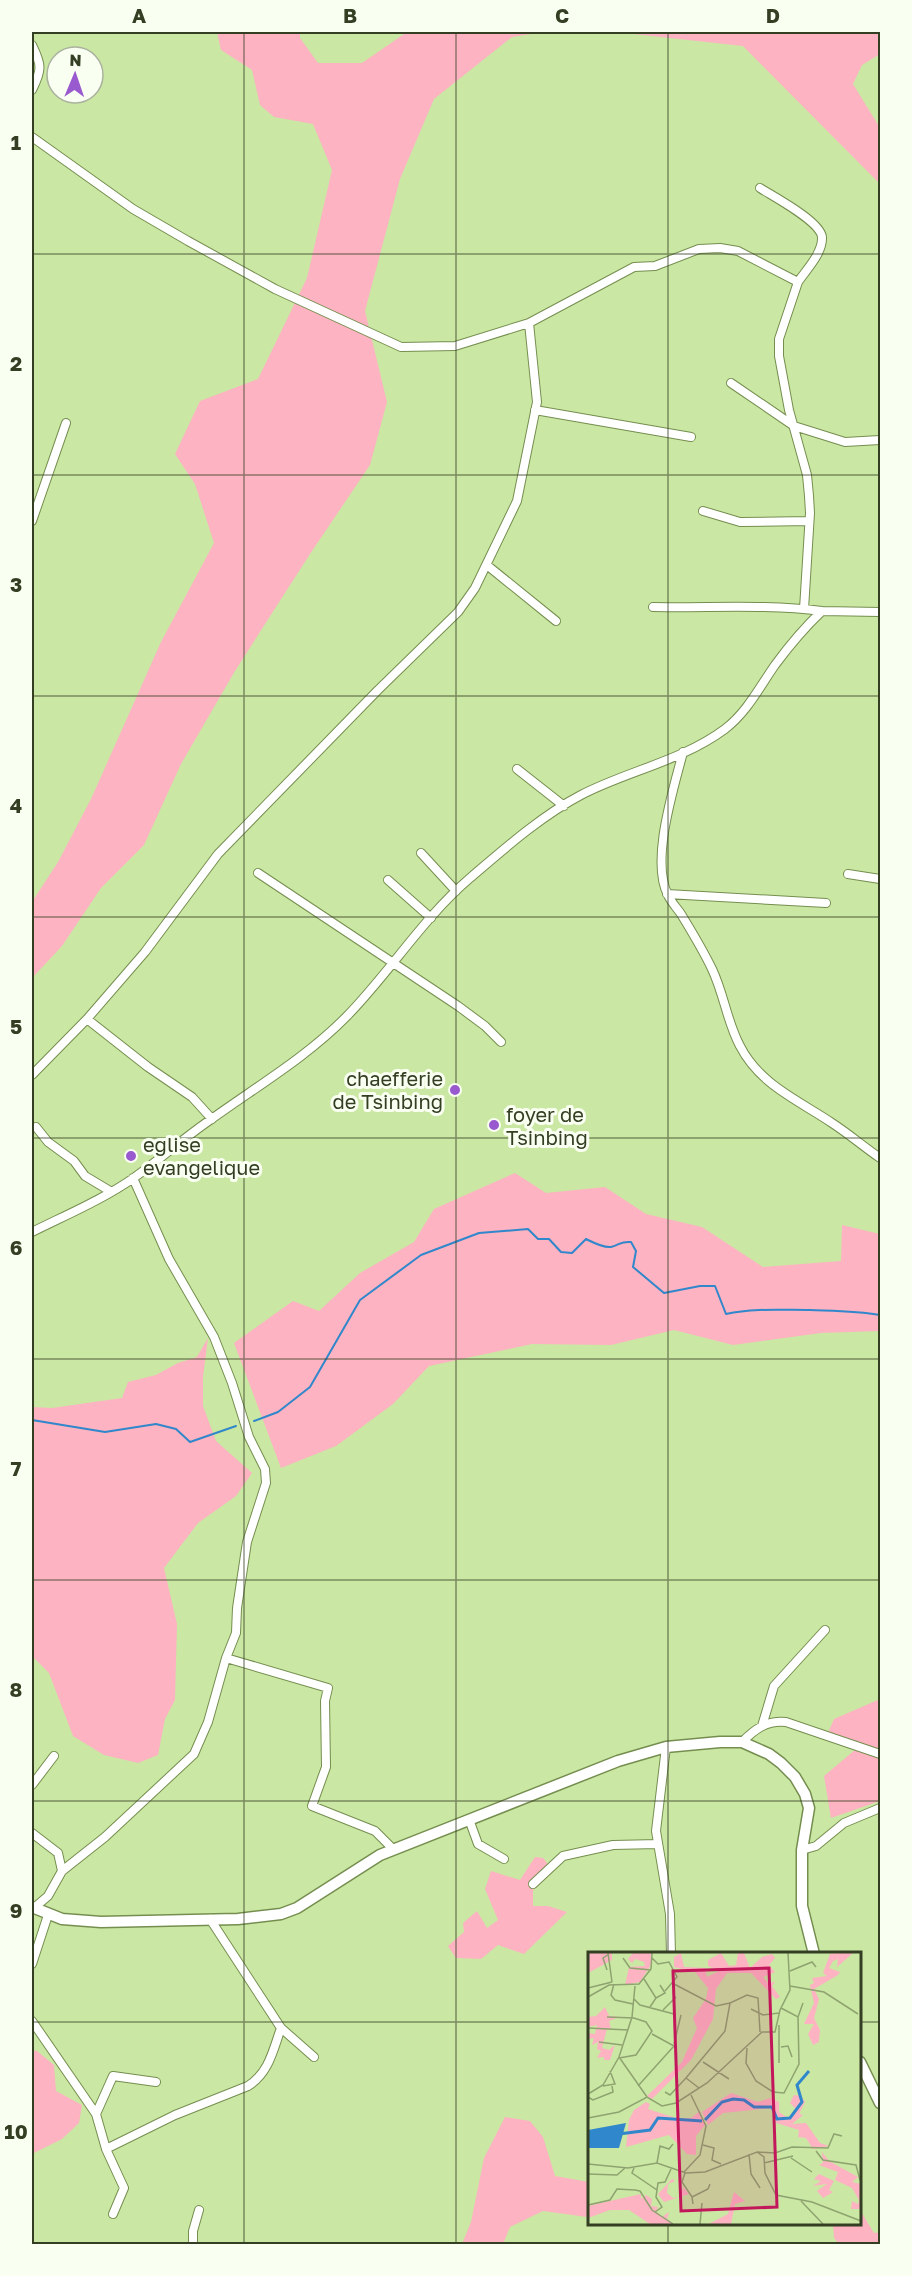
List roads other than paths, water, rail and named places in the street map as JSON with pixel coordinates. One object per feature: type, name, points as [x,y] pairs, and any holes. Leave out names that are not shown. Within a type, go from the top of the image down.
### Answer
[{"type":"main road","points":[[33,1908],[62,1919],[101,1922],[257,1917],[281,1914],[297,1908],[362,1865],[394,1850],[470,1822],[618,1761],[666,1747],[742,1742],[769,1754],[781,1763],[795,1777],[805,1794],[809,1808],[802,1850],[802,1906],[814,1952]]},
{"type":"main road","points":[[861,2064],[880,2103]]},
{"type":"street","points":[[32,45],[39,60],[40,74],[32,90]]},
{"type":"street","points":[[32,137],[133,209],[188,241],[275,289],[400,346],[455,346],[529,323],[634,267],[655,266],[699,249],[720,248],[738,251],[798,282]]},
{"type":"street","points":[[760,188],[817,225],[822,237],[818,254],[798,282],[779,339],[779,356],[807,475],[809,521],[804,609]]},
{"type":"street","points":[[32,1076],[145,952],[218,854],[378,690],[458,612],[476,588],[517,501],[537,402],[529,323]]},
{"type":"street","points":[[731,382],[794,426],[845,442],[880,440]]},
{"type":"street","points":[[535,410],[691,437]]},
{"type":"street","points":[[32,521],[66,423]]},
{"type":"street","points":[[703,511],[740,522],[809,521]]},
{"type":"street","points":[[488,566],[556,621]]},
{"type":"street","points":[[653,607],[757,606],[822,611],[880,612]]},
{"type":"street","points":[[32,1233],[133,1178],[212,1119],[284,1070],[346,1017],[456,891],[511,844],[564,806],[607,783],[643,771],[683,753],[726,729],[746,709],[774,667],[822,611]]},
{"type":"street","points":[[683,753],[663,840],[663,876],[667,894],[703,951],[723,998],[730,1026],[753,1066],[769,1083],[833,1124],[880,1158]]},
{"type":"street","points":[[517,769],[564,806]]},
{"type":"street","points":[[421,853],[456,891]]},
{"type":"street","points":[[258,873],[476,1019],[501,1042]]},
{"type":"street","points":[[848,874],[880,879]]},
{"type":"street","points":[[388,880],[431,918]]},
{"type":"street","points":[[667,894],[826,903]]},
{"type":"street","points":[[87,1018],[192,1097],[212,1119]]},
{"type":"street","points":[[36,1127],[48,1142],[74,1161],[85,1176],[110,1191]]},
{"type":"street","points":[[33,1908],[48,1896],[62,1871],[105,1837],[194,1754],[208,1722],[226,1658],[236,1633],[237,1608],[247,1542],[266,1483],[265,1469],[249,1437],[214,1337],[169,1259],[133,1178]]},
{"type":"street","points":[[762,1726],[774,1686],[825,1630]]},
{"type":"street","points":[[226,1658],[328,1688],[325,1701],[326,1767],[312,1806],[375,1831],[394,1850]]},
{"type":"street","points":[[742,1742],[762,1726],[775,1721],[786,1722],[880,1754]]},
{"type":"street","points":[[666,1747],[657,1818],[658,1844],[670,1914],[671,1952]]},
{"type":"street","points":[[32,1785],[54,1756]]},
{"type":"street","points":[[802,1850],[816,1846],[844,1823],[880,1809]]},
{"type":"street","points":[[470,1822],[478,1844],[504,1859]]},
{"type":"street","points":[[32,1833],[58,1853],[62,1871]]},
{"type":"street","points":[[533,1884],[563,1856],[613,1845],[658,1844]]},
{"type":"street","points":[[32,1964],[48,1915]]},
{"type":"street","points":[[210,1919],[281,2028],[314,2057]]},
{"type":"street","points":[[32,2021],[96,2114],[106,2149],[124,2188],[113,2214]]},
{"type":"street","points":[[106,2149],[175,2115],[248,2086],[259,2079],[268,2064],[281,2028]]},
{"type":"street","points":[[96,2114],[113,2076],[156,2082]]},
{"type":"street","points":[[193,2244],[193,2231],[199,2210]]},
{"type":"waterway","points":[[254,1421],[278,1412],[310,1387],[360,1300],[421,1255],[479,1233],[528,1229],[538,1239],[549,1239],[561,1252],[572,1253],[586,1239],[608,1247],[631,1242],[636,1251],[633,1267],[664,1293],[700,1286],[715,1286],[726,1314],[747,1311],[810,1310],[880,1315]]},
{"type":"waterway","points":[[32,1420],[105,1432],[156,1424],[176,1429],[190,1442],[236,1426]]},
{"type":"place","name":"chaefferie de Tsinbing","points":[[455,1090]]},
{"type":"place","name":"foyer de Tsinbing","points":[[494,1125]]},
{"type":"place","name":"eglise evangelique","points":[[131,1156]]}]
